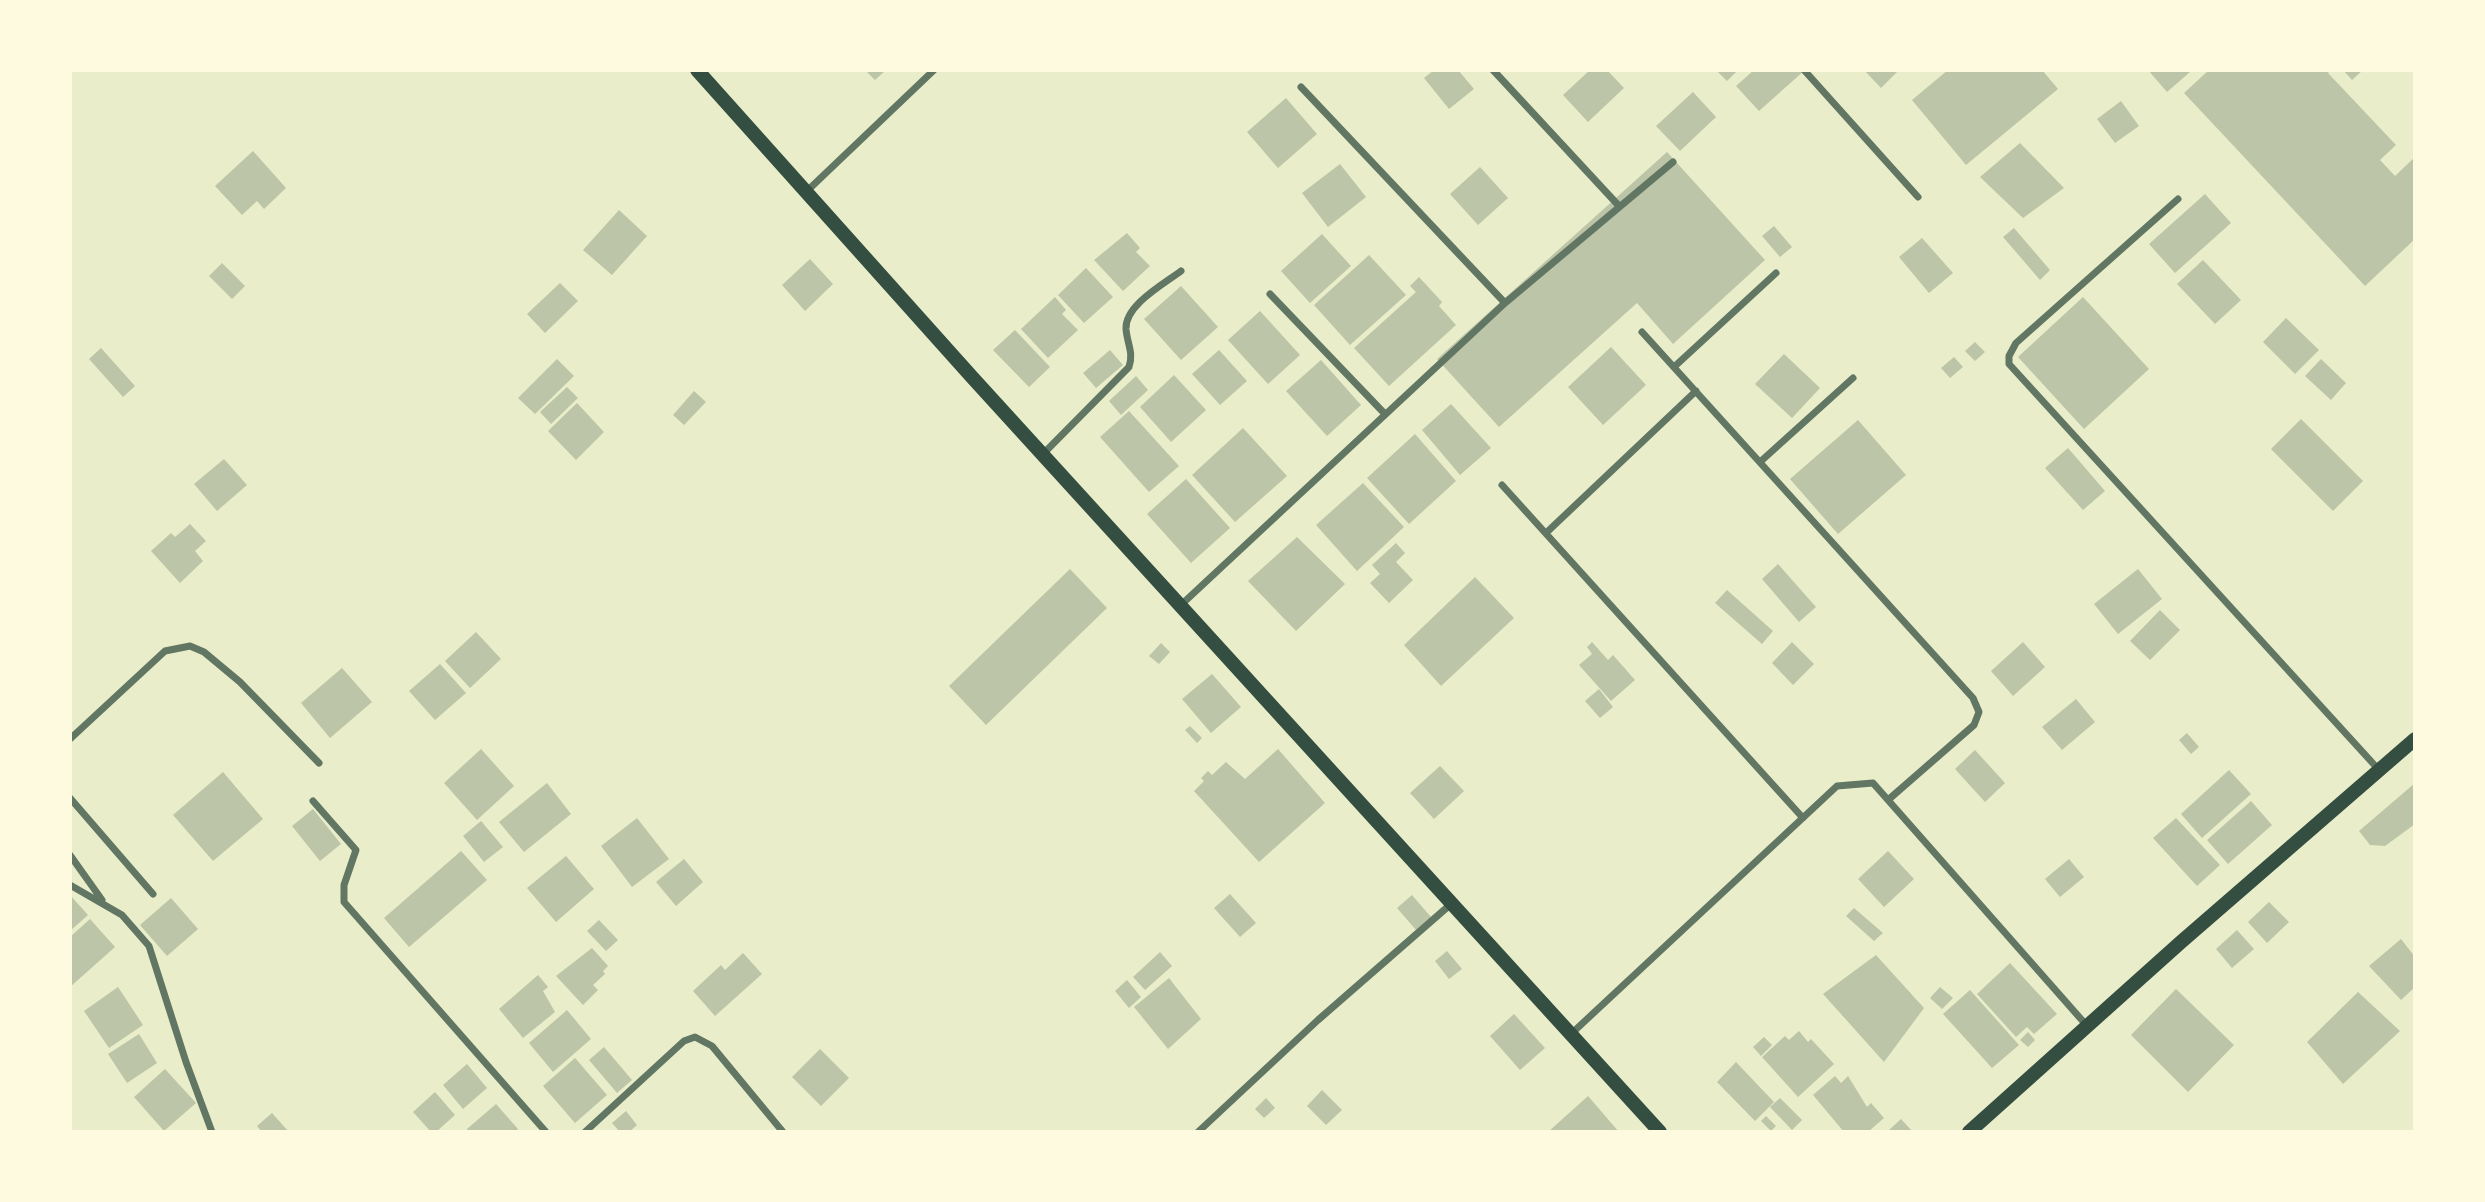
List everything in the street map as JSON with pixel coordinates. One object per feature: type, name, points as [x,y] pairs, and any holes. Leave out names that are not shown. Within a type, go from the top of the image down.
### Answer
[{"type":"main road","points":[[697,70],[1043,455],[1182,604],[1660,1132]]},
{"type":"main road","points":[[1969,1132],[2181,942],[2415,739]]},
{"type":"street","points":[[807,191],[934,70]]},
{"type":"street","points":[[1493,70],[1619,206]]},
{"type":"street","points":[[1804,70],[1919,197]]},
{"type":"street","points":[[1301,87],[1505,303]]},
{"type":"street","points":[[1182,604],[1505,303],[1673,162]]},
{"type":"street","points":[[2178,199],[2016,342],[2009,356],[2009,364],[2379,770]]},
{"type":"street","points":[[1043,455],[1129,367],[1131,348],[1126,327],[1131,314],[1181,271]]},
{"type":"street","points":[[1674,367],[1776,273]]},
{"type":"street","points":[[1270,295],[1384,413]]},
{"type":"street","points":[[1642,332],[1967,690],[1976,705],[1979,712],[1974,725],[1888,800]]},
{"type":"street","points":[[1760,462],[1853,378]]},
{"type":"street","points":[[1546,533],[1696,391]]},
{"type":"street","points":[[1502,485],[1803,818]]},
{"type":"street","points":[[70,739],[165,651],[190,646],[204,652],[240,682],[319,764]]},
{"type":"street","points":[[1571,1034],[1837,786],[1873,783],[2088,1027]]},
{"type":"street","points":[[70,798],[153,894]]},
{"type":"street","points":[[313,801],[356,850],[344,885],[344,902],[546,1132]]},
{"type":"street","points":[[70,855],[103,902]]},
{"type":"street","points":[[70,885],[122,915],[149,946],[186,1062],[212,1132]]},
{"type":"street","points":[[1198,1132],[1318,1020],[1451,904]]},
{"type":"street","points":[[585,1132],[684,1041],[695,1037],[712,1046],[783,1132]]},
{"type":"building","points":[[865,70],[886,70],[875,80]]},
{"type":"building","points":[[1434,70],[1458,70],[1474,89],[1449,109],[1424,78]]},
{"type":"building","points":[[1590,70],[1607,70],[1624,88],[1588,122],[1563,95]]},
{"type":"building","points":[[1716,70],[1738,70],[1727,81]]},
{"type":"building","points":[[1754,70],[1805,70],[1759,111],[1736,86]]},
{"type":"building","points":[[1864,70],[1899,70],[1881,88]]},
{"type":"building","points":[[1948,70],[2042,70],[2058,89],[1966,165],[1912,100]]},
{"type":"building","points":[[2148,70],[2187,70],[2190,72],[2167,92]]},
{"type":"building","points":[[2209,70],[2331,70],[2328,73],[2396,145],[2380,160],[2395,176],[2415,157],[2415,239],[2365,286],[2184,93]]},
{"type":"building","points":[[2343,70],[2363,70],[2352,80]]},
{"type":"building","points":[[1693,92],[1716,117],[1680,151],[1656,126]]},
{"type":"building","points":[[1286,98],[1317,134],[1278,168],[1247,132]]},
{"type":"building","points":[[2121,101],[2139,126],[2115,143],[2097,119]]},
{"type":"building","points":[[2020,143],[2064,188],[2023,218],[1980,177]]},
{"type":"building","points":[[253,151],[286,188],[264,209],[257,201],[242,215],[215,186]]},
{"type":"building","points":[[1667,152],[1765,260],[1673,344],[1637,303],[1499,427],[1437,359]]},
{"type":"building","points":[[1340,164],[1366,197],[1328,227],[1302,193]]},
{"type":"building","points":[[1480,167],[1508,198],[1478,225],[1450,194]]},
{"type":"building","points":[[2205,194],[2231,223],[2175,273],[2149,244]]},
{"type":"building","points":[[619,210],[647,236],[612,275],[583,250]]},
{"type":"building","points":[[1774,226],[1792,247],[1780,257],[1762,236]]},
{"type":"building","points":[[2014,228],[2050,270],[2040,280],[2003,237]]},
{"type":"building","points":[[1127,233],[1140,248],[1136,252],[1150,266],[1123,291],[1094,260]]},
{"type":"building","points":[[1322,234],[1351,266],[1310,303],[1281,271]]},
{"type":"building","points":[[1922,238],[1953,273],[1929,293],[1899,257]]},
{"type":"building","points":[[1369,255],[1406,295],[1350,345],[1314,305]]},
{"type":"building","points":[[810,259],[833,284],[805,311],[782,285]]},
{"type":"building","points":[[2203,260],[2241,300],[2215,324],[2177,284]]},
{"type":"building","points":[[222,263],[245,286],[232,299],[209,276]]},
{"type":"building","points":[[1086,268],[1113,297],[1084,323],[1058,295]]},
{"type":"building","points":[[1419,277],[1442,302],[1439,306],[1456,325],[1389,386],[1354,348],[1416,292],[1410,286]]},
{"type":"building","points":[[560,283],[578,301],[545,333],[527,314]]},
{"type":"building","points":[[1181,286],[1218,327],[1181,360],[1144,319]]},
{"type":"building","points":[[1055,297],[1066,310],[1062,314],[1078,330],[1048,358],[1021,329]]},
{"type":"building","points":[[2083,297],[2149,369],[2084,429],[2018,357]]},
{"type":"building","points":[[1260,311],[1300,355],[1268,384],[1228,340]]},
{"type":"building","points":[[2286,318],[2319,350],[2295,374],[2263,342]]},
{"type":"building","points":[[1015,330],[1050,367],[1029,387],[993,350]]},
{"type":"building","points":[[1975,342],[1985,352],[1975,361],[1965,351]]},
{"type":"building","points":[[1611,347],[1646,385],[1603,425],[1568,387]]},
{"type":"building","points":[[101,348],[135,386],[123,397],[89,359]]},
{"type":"building","points":[[1110,350],[1123,365],[1096,388],[1083,373]]},
{"type":"building","points":[[1219,350],[1247,381],[1220,405],[1192,374]]},
{"type":"building","points":[[1784,354],[1820,388],[1792,418],[1755,384]]},
{"type":"building","points":[[1954,357],[1963,367],[1950,378],[1941,368]]},
{"type":"building","points":[[557,359],[574,376],[535,414],[518,398]]},
{"type":"building","points":[[2321,359],[2346,383],[2331,400],[2305,376]]},
{"type":"building","points":[[1321,360],[1361,405],[1327,436],[1286,391]]},
{"type":"building","points":[[1174,375],[1206,410],[1171,442],[1140,407]]},
{"type":"building","points":[[1136,376],[1148,390],[1121,415],[1109,401]]},
{"type":"building","points":[[567,387],[578,398],[551,424],[540,412]]},
{"type":"building","points":[[694,391],[706,402],[684,425],[673,415]]},
{"type":"building","points":[[577,403],[604,432],[576,460],[548,431]]},
{"type":"building","points":[[1451,404],[1491,448],[1460,475],[1422,430]]},
{"type":"building","points":[[1129,411],[1179,466],[1149,492],[1100,437]]},
{"type":"building","points":[[2301,419],[2363,481],[2333,511],[2271,449]]},
{"type":"building","points":[[1858,420],[1906,475],[1838,534],[1790,479]]},
{"type":"building","points":[[1243,428],[1287,476],[1235,522],[1192,475]]},
{"type":"building","points":[[1415,434],[1456,481],[1409,524],[1367,478]]},
{"type":"building","points":[[2068,448],[2105,491],[2083,510],[2045,468]]},
{"type":"building","points":[[224,459],[247,485],[217,511],[194,484]]},
{"type":"building","points":[[1186,479],[1230,528],[1191,563],[1147,514]]},
{"type":"building","points":[[1363,483],[1404,527],[1357,571],[1316,525]]},
{"type":"building","points":[[190,524],[206,541],[195,551],[203,561],[180,583],[151,551],[171,533],[175,537]]},
{"type":"building","points":[[1297,537],[1345,584],[1296,631],[1248,581]]},
{"type":"building","points":[[1396,543],[1405,553],[1396,562],[1413,580],[1389,603],[1370,583],[1380,574],[1372,565]]},
{"type":"building","points":[[1778,564],[1816,607],[1799,622],[1762,579]]},
{"type":"building","points":[[1070,569],[1107,608],[986,725],[949,686]]},
{"type":"building","points":[[2138,569],[2162,599],[2118,634],[2094,604]]},
{"type":"building","points":[[1475,577],[1514,618],[1441,686],[1404,645]]},
{"type":"building","points":[[1727,590],[1773,631],[1762,644],[1715,603]]},
{"type":"building","points":[[2160,610],[2180,630],[2150,660],[2130,641]]},
{"type":"building","points":[[476,632],[501,659],[470,688],[445,661]]},
{"type":"building","points":[[1592,642],[1608,660],[1613,655],[1635,680],[1611,701],[1579,665],[1592,654],[1587,647]]},
{"type":"building","points":[[1792,642],[1814,664],[1793,685],[1772,663]]},
{"type":"building","points":[[2023,642],[2045,667],[2013,696],[1991,671]]},
{"type":"building","points":[[1161,643],[1170,652],[1159,664],[1149,656]]},
{"type":"building","points":[[440,664],[466,693],[435,720],[409,691]]},
{"type":"building","points":[[342,668],[372,702],[330,738],[301,703]]},
{"type":"building","points":[[1212,674],[1241,707],[1211,733],[1182,699]]},
{"type":"building","points":[[1599,689],[1613,707],[1600,718],[1585,701]]},
{"type":"building","points":[[2076,699],[2095,722],[2062,750],[2042,727]]},
{"type":"building","points":[[1190,726],[1202,738],[1197,743],[1185,730]]},
{"type":"building","points":[[2187,733],[2199,747],[2191,754],[2179,740]]},
{"type":"building","points":[[481,749],[514,786],[477,820],[444,783]]},
{"type":"building","points":[[1278,749],[1325,803],[1259,862],[1194,791],[1204,781],[1201,778],[1208,771],[1212,775],[1226,762],[1245,779]]},
{"type":"building","points":[[1975,750],[2005,783],[1985,802],[1955,769]]},
{"type":"building","points":[[1440,766],[1464,791],[1434,819],[1410,793]]},
{"type":"building","points":[[2229,770],[2251,794],[2202,838],[2181,814]]},
{"type":"building","points":[[223,772],[263,819],[213,861],[173,815]]},
{"type":"building","points":[[547,783],[571,814],[524,852],[499,822]]},
{"type":"building","points":[[2415,783],[2415,824],[2385,846],[2370,845],[2359,831]]},
{"type":"building","points":[[2251,801],[2272,825],[2228,864],[2207,840]]},
{"type":"building","points":[[313,809],[341,844],[320,861],[292,826]]},
{"type":"building","points":[[637,818],[669,859],[632,887],[601,846]]},
{"type":"building","points":[[2176,818],[2220,865],[2197,886],[2153,838]]},
{"type":"building","points":[[481,821],[503,847],[484,862],[463,836]]},
{"type":"building","points":[[461,851],[487,880],[409,947],[384,918]]},
{"type":"building","points":[[1888,851],[1914,879],[1884,907],[1858,879]]},
{"type":"building","points":[[566,856],[594,889],[556,922],[527,888]]},
{"type":"building","points":[[684,859],[703,882],[676,906],[656,882]]},
{"type":"building","points":[[2069,859],[2084,877],[2060,897],[2045,879]]},
{"type":"building","points":[[1230,894],[1256,923],[1240,937],[1214,908]]},
{"type":"building","points":[[70,895],[88,915],[70,931]]},
{"type":"building","points":[[1412,895],[1431,917],[1416,930],[1397,908]]},
{"type":"building","points":[[171,898],[198,929],[167,956],[140,925]]},
{"type":"building","points":[[2269,902],[2289,922],[2267,943],[2248,922]]},
{"type":"building","points":[[1854,908],[1883,933],[1874,941],[1846,916]]},
{"type":"building","points":[[90,919],[115,947],[70,987],[70,937]]},
{"type":"building","points":[[599,920],[618,940],[606,951],[587,931]]},
{"type":"building","points":[[2237,930],[2254,949],[2232,968],[2216,949]]},
{"type":"building","points":[[2401,939],[2415,957],[2415,987],[2401,1000],[2369,966]]},
{"type":"building","points":[[592,948],[608,966],[603,971],[605,974],[593,985],[598,990],[583,1005],[556,976]]},
{"type":"building","points":[[1447,951],[1462,969],[1449,979],[1435,961]]},
{"type":"building","points":[[1160,952],[1172,966],[1145,990],[1133,977]]},
{"type":"building","points":[[743,953],[762,974],[715,1016],[693,991],[721,965],[725,970]]},
{"type":"building","points":[[1876,955],[1924,1008],[1884,1062],[1823,994]]},
{"type":"building","points":[[2010,963],[2057,1014],[2034,1034],[2027,1027],[2016,1037],[1977,994]]},
{"type":"building","points":[[538,975],[548,987],[543,991],[555,1012],[523,1038],[499,1009]]},
{"type":"building","points":[[1169,978],[1201,1019],[1168,1049],[1134,1007]]},
{"type":"building","points":[[1127,980],[1141,997],[1129,1008],[1115,991]]},
{"type":"building","points":[[118,987],[143,1025],[109,1048],[84,1011]]},
{"type":"building","points":[[1940,987],[1953,998],[1942,1009],[1930,998]]},
{"type":"building","points":[[2176,989],[2234,1045],[2188,1092],[2131,1035]]},
{"type":"building","points":[[1970,990],[2019,1045],[1992,1068],[1943,1014]]},
{"type":"building","points":[[2358,992],[2400,1031],[2343,1084],[2307,1042]]},
{"type":"building","points":[[567,1010],[591,1039],[553,1072],[529,1043]]},
{"type":"building","points":[[1514,1014],[1545,1048],[1520,1070],[1490,1036]]},
{"type":"building","points":[[1799,1031],[1808,1042],[1811,1039],[1834,1064],[1798,1097],[1762,1057],[1785,1036],[1789,1040]]},
{"type":"building","points":[[2028,1032],[2035,1040],[2028,1047],[2020,1040]]},
{"type":"building","points":[[139,1034],[157,1063],[127,1083],[108,1054]]},
{"type":"building","points":[[1764,1037],[1772,1045],[1761,1056],[1753,1047]]},
{"type":"building","points":[[604,1047],[632,1080],[617,1093],[589,1060]]},
{"type":"building","points":[[820,1049],[849,1078],[821,1106],[792,1077]]},
{"type":"building","points":[[575,1058],[607,1095],[575,1123],[543,1086]]},
{"type":"building","points":[[1736,1062],[1774,1102],[1755,1121],[1717,1082]]},
{"type":"building","points":[[467,1064],[487,1088],[463,1109],[443,1085]]},
{"type":"building","points":[[165,1069],[196,1103],[164,1131],[134,1097]]},
{"type":"building","points":[[1835,1076],[1841,1083],[1848,1076],[1867,1107],[1871,1103],[1884,1118],[1868,1132],[1844,1132],[1813,1095]]},
{"type":"building","points":[[1322,1090],[1342,1110],[1326,1125],[1307,1106]]},
{"type":"building","points":[[435,1092],[455,1115],[436,1132],[431,1132],[413,1112]]},
{"type":"building","points":[[1588,1096],[1619,1132],[1548,1132]]},
{"type":"building","points":[[1266,1098],[1275,1108],[1264,1118],[1255,1109]]},
{"type":"building","points":[[1780,1098],[1802,1120],[1792,1130],[1770,1107]]},
{"type":"building","points":[[496,1104],[518,1129],[515,1132],[469,1132],[467,1129]]},
{"type":"building","points":[[626,1111],[637,1125],[629,1132],[620,1132],[612,1123]]},
{"type":"building","points":[[272,1113],[289,1132],[262,1132],[257,1126]]},
{"type":"building","points":[[1766,1116],[1776,1126],[1771,1131],[1761,1121]]},
{"type":"building","points":[[1901,1119],[1913,1132],[1887,1132]]}]
